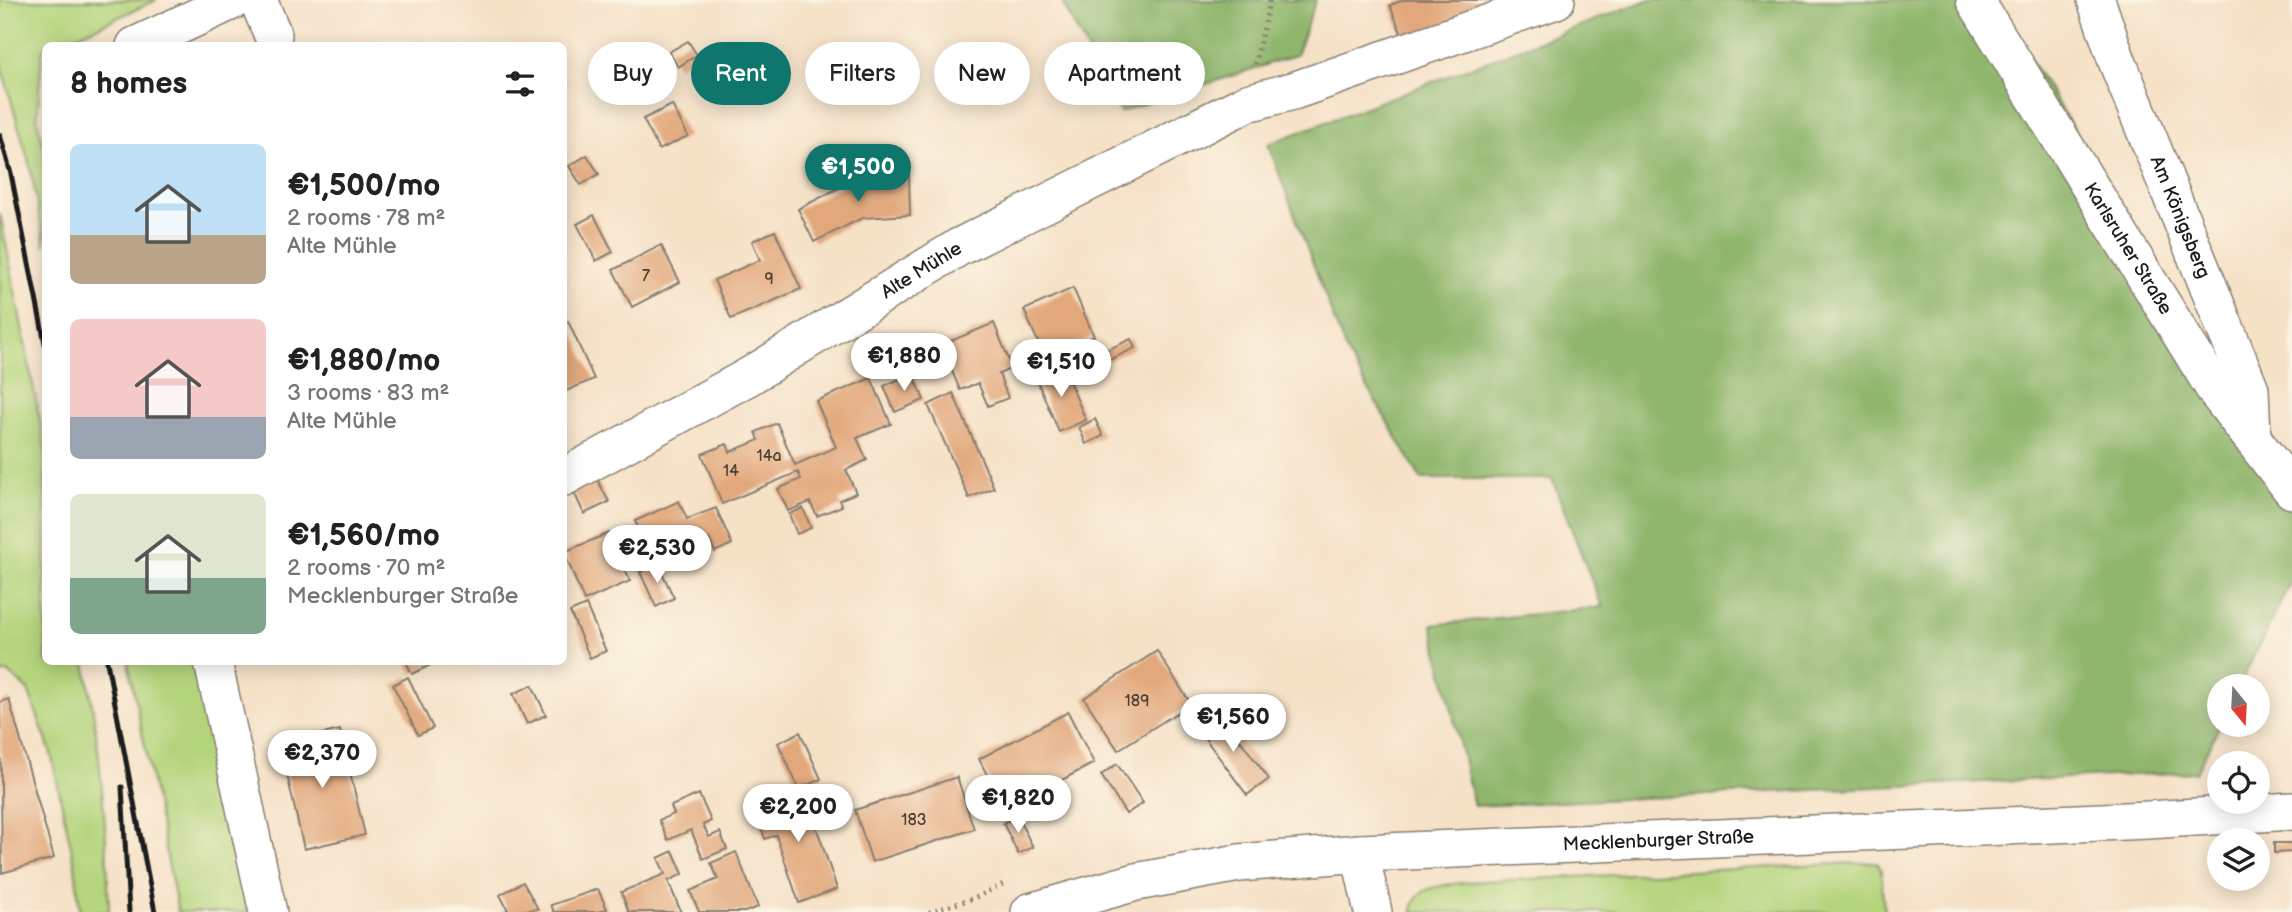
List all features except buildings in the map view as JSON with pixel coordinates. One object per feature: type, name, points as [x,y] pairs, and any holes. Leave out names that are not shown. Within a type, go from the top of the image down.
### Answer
[{"type":"street","points":[[144,42],[234,0]]},
{"type":"street","points":[[258,0],[272,35]]},
{"type":"street","name":"Alte Mühle","points":[[567,475],[748,377],[959,247],[1247,103],[1293,91],[1556,0]]},
{"type":"street","name":"Karlsruher Straße","points":[[1975,0],[2217,393],[2292,491]]},
{"type":"street","name":"Am Königsberg","points":[[2096,0],[2117,61],[2250,389],[2252,438]]},
{"type":"street","points":[[217,665],[268,912]]},
{"type":"street","name":"Mecklenburger Straße","points":[[1030,912],[1136,882],[1213,868],[1360,853],[2148,820],[2292,811]]},
{"type":"street","points":[[1360,853],[1373,912]]},
{"type":"path","points":[[1255,68],[1270,0]]},
{"type":"path","points":[[929,912],[975,898],[1009,881]]},
{"type":"green space","points":[[0,0],[157,0],[63,42],[42,42],[37,120],[42,140],[42,230],[30,166],[0,62]]},
{"type":"green space","points":[[1061,0],[1316,0],[1296,55],[1205,84],[1205,42],[1083,42]]},
{"type":"green space","points":[[1648,0],[1994,0],[2232,387],[2292,464],[2292,579],[2245,674],[2207,674],[2207,737],[2214,737],[2196,772],[1474,806],[1432,625],[1602,607],[1552,479],[1421,479],[1346,351],[1268,144]]},
{"type":"green space","points":[[1116,105],[1142,105],[1120,112]]},
{"type":"green space","points":[[0,213],[42,431],[42,665],[85,665],[102,786],[109,912],[80,912],[75,866],[51,753],[28,690],[8,672],[0,674]]},
{"type":"green space","points":[[129,665],[194,665],[248,912],[178,912]]},
{"type":"green space","points":[[1877,862],[1881,871],[1884,912],[1412,912],[1418,896],[1424,891],[1467,882]]},
{"type":"railway","points":[[0,135],[11,174],[42,328]]},
{"type":"railway","points":[[108,665],[155,912]]},
{"type":"railway","points":[[122,787],[129,912]]}]
